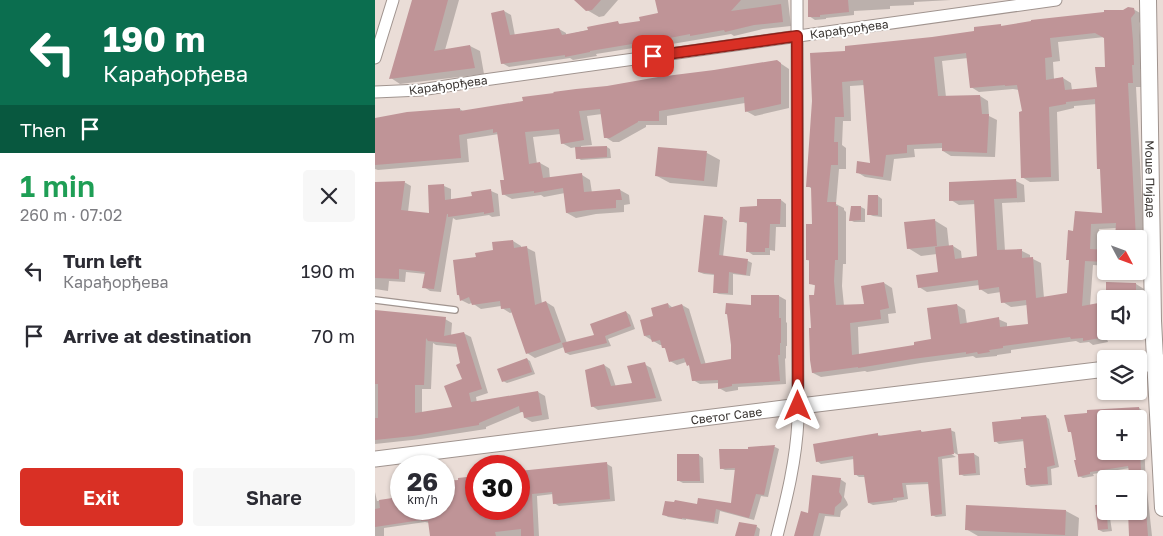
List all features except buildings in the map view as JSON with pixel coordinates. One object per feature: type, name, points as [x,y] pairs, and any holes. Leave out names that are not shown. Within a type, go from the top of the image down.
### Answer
[{"type":"main road","name":"Моше Пијаде","points":[[1148,0],[1152,363],[1163,508]]},
{"type":"street","points":[[375,58],[393,0]]},
{"type":"street","points":[[777,536],[793,471],[797,440],[797,0]]},
{"type":"street","name":"Карађорђева","points":[[375,92],[421,90],[1056,0]]},
{"type":"street","name":"Светог Саве","points":[[375,459],[1097,370]]},
{"type":"lane","points":[[375,300],[455,310]]},
{"type":"route","points":[[653,56],[797,36],[798,406]]}]
